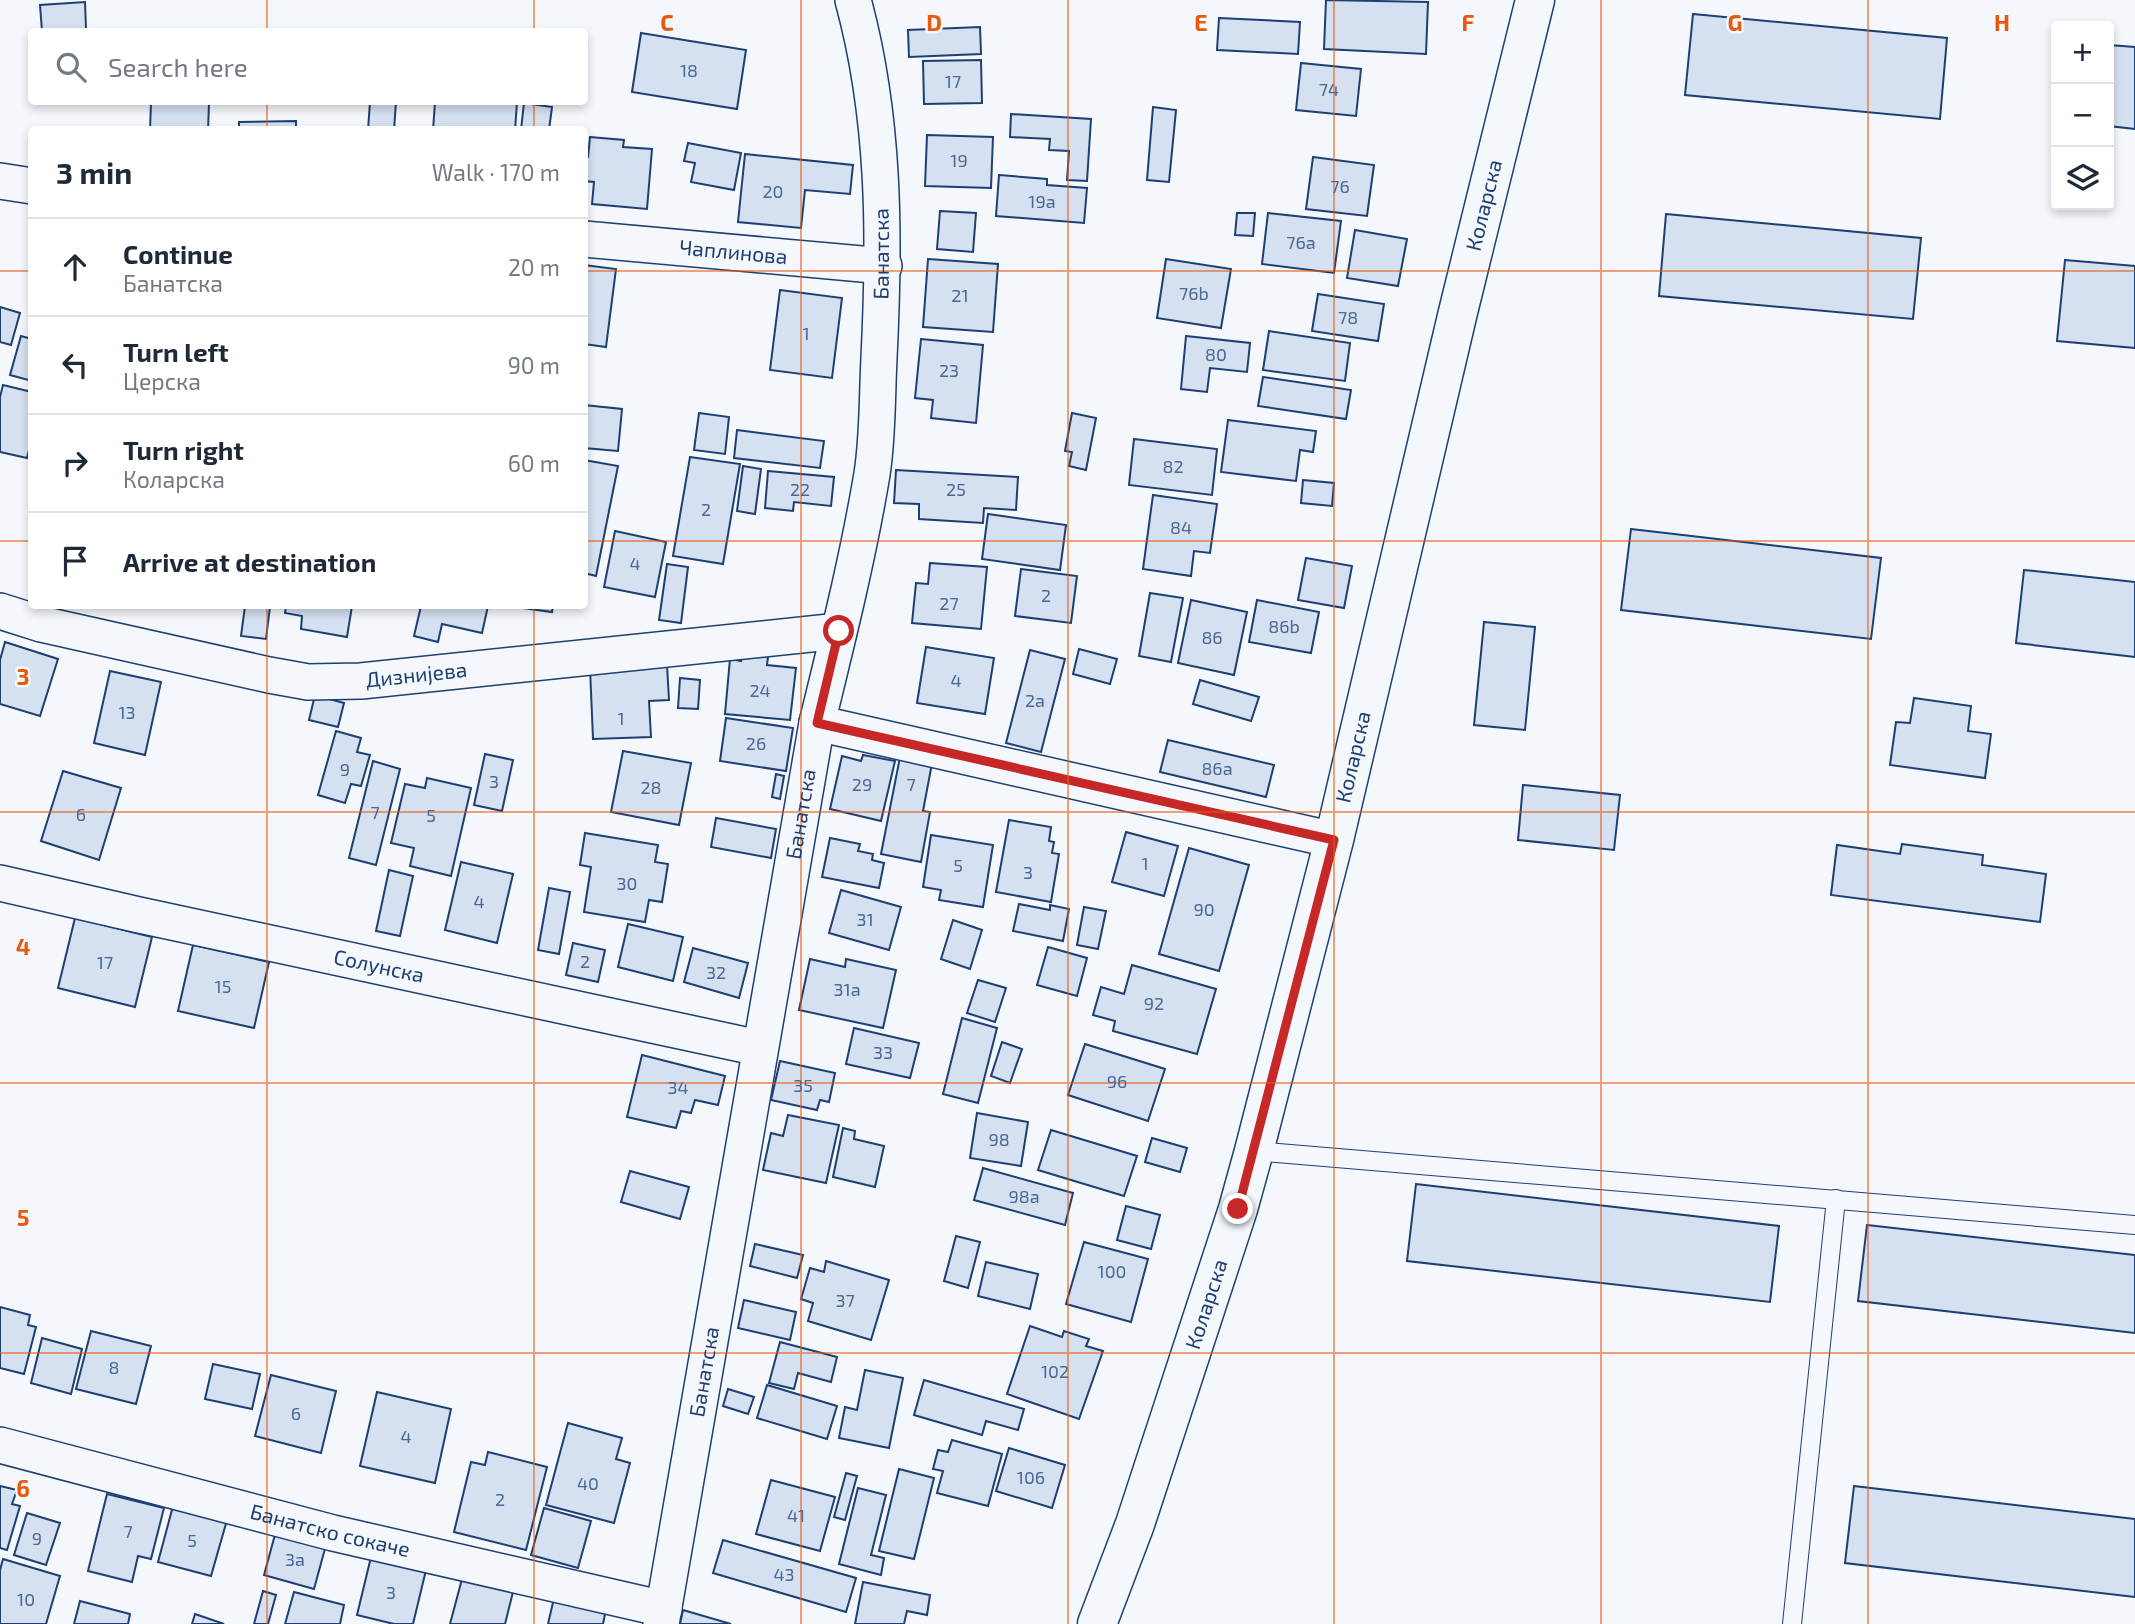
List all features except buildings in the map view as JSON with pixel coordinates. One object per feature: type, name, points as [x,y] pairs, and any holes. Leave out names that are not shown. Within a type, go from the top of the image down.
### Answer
[{"type":"main road","name":"Коларска","points":[[1097,1624],[1139,1512],[1238,1209],[1254,1151],[1334,840],[1458,312],[1535,0]]},
{"type":"street","name":"Банатска","points":[[662,1616],[817,723],[872,472],[884,266],[881,178],[867,48],[853,0]]},
{"type":"street","points":[[0,181],[28,185]]},
{"type":"street","name":"Чаплинова","points":[[588,239],[884,266]]},
{"type":"street","name":"Дизнијева","points":[[0,611],[41,624],[161,652],[309,682],[361,681],[839,631]]},
{"type":"street","points":[[817,723],[1334,840]]},
{"type":"street","name":"Солунска","points":[[0,883],[759,1048]]},
{"type":"street","name":"Банатско сокаче","points":[[0,1446],[662,1616]]},
{"type":"lane","points":[[1254,1151],[2135,1225]]},
{"type":"lane","points":[[1792,1624],[1836,1199]]},
{"type":"route","points":[[839,631],[817,723],[1334,840],[1238,1209]]}]
